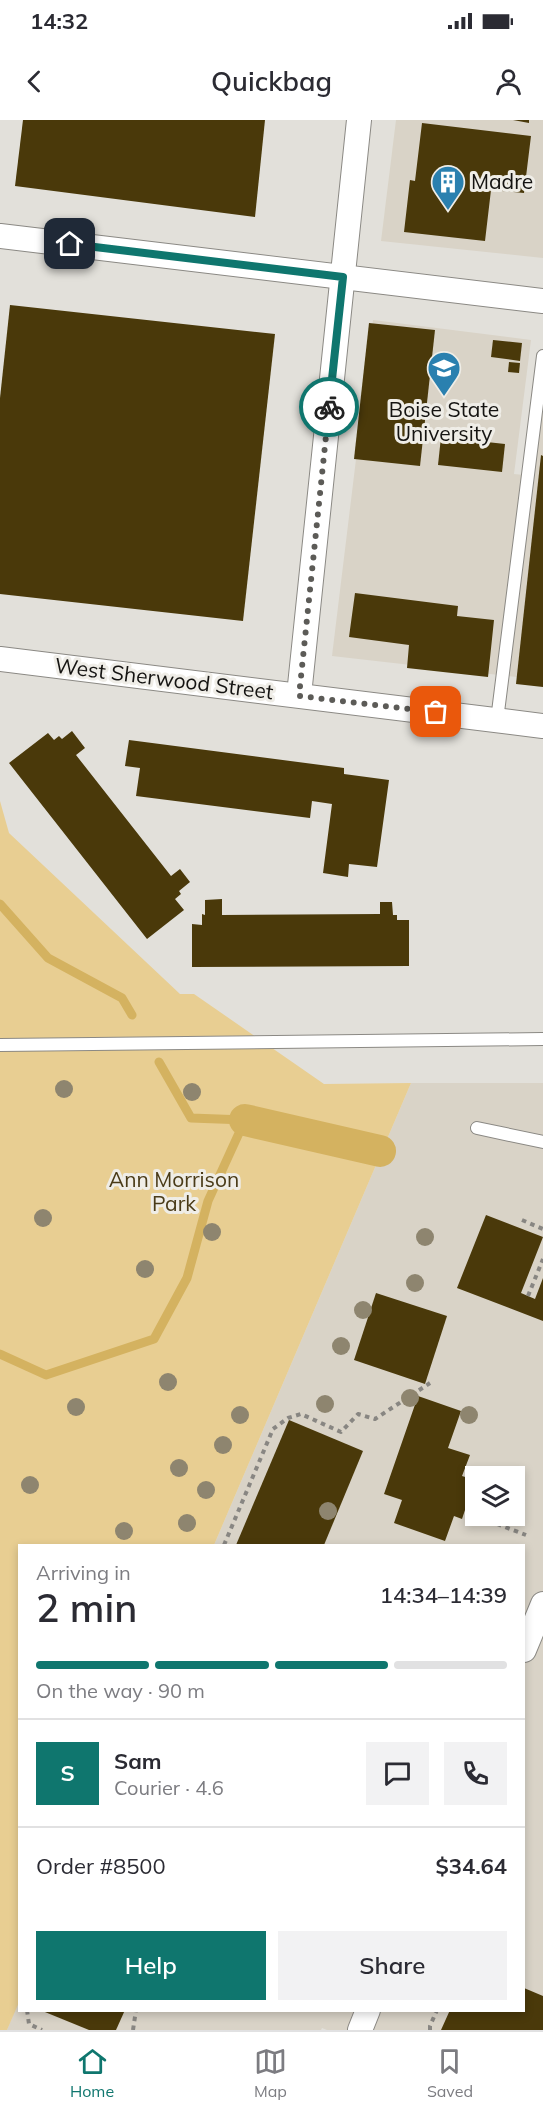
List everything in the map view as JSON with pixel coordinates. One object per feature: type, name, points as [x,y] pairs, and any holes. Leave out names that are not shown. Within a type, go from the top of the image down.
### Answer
[{"type":"street","points":[[299,696],[359,120]]},
{"type":"street","points":[[0,236],[543,302]]},
{"type":"street","name":"West Sherwood Street","points":[[0,659],[543,726]]},
{"type":"street","points":[[525,1642],[543,1604]]},
{"type":"street","points":[[360,2030],[367,2012]]},
{"type":"lane","points":[[497,720],[543,356]]},
{"type":"lane","points":[[0,1045],[543,1039]]},
{"type":"lane","points":[[477,1128],[543,1142]]},
{"type":"path","points":[[522,1220],[543,1229]]},
{"type":"path","points":[[528,1296],[543,1258]]},
{"type":"path","points":[[224,1544],[273,1429],[288,1418],[301,1414],[341,1432],[358,1414],[375,1419],[430,1383]]},
{"type":"path","points":[[502,1526],[526,1535]]},
{"type":"path","points":[[27,2012],[29,2024],[42,2030]]},
{"type":"path","points":[[133,2030],[136,2012]]},
{"type":"path","points":[[430,2030],[436,2012]]},
{"type":"shaded area","points":[[396,120],[543,120],[543,258],[381,241]]},
{"type":"shaded area","points":[[373,320],[531,340],[514,474],[534,476],[543,406],[543,680],[332,656]]},
{"type":"shaded area","points":[[411,1083],[543,1083],[543,2030],[327,2030],[322,2028],[321,2030],[7,2030],[18,2002],[18,2012],[525,2012],[525,1544],[214,1544]]},
{"type":"green space","name":"Ann Morrison Park","points":[[0,801],[9,833],[180,994],[194,994],[324,1084],[411,1083],[214,1544],[18,1544],[18,2005],[7,2030],[0,2030]]},
{"type":"building","points":[[23,120],[265,120],[255,217],[15,186]]},
{"type":"building","points":[[513,120],[529,120],[529,123]]},
{"type":"building","points":[[422,123],[531,136],[524,193],[491,190],[485,241],[404,232],[410,180],[415,181]]},
{"type":"building","points":[[10,305],[275,334],[243,621],[0,594],[0,398]]},
{"type":"building","points":[[369,323],[435,330],[420,466],[354,459]]},
{"type":"building","points":[[493,340],[522,343],[520,361],[491,357]]},
{"type":"building","points":[[509,362],[520,363],[519,373],[508,372]]},
{"type":"building","points":[[441,437],[505,444],[502,472],[438,465]]},
{"type":"building","points":[[541,455],[543,456],[543,687],[516,684]]},
{"type":"building","points":[[355,593],[458,606],[457,616],[494,620],[488,677],[407,668],[409,645],[349,637]]},
{"type":"building","points":[[72,731],[85,748],[76,755],[171,876],[180,869],[190,882],[179,891],[181,894],[175,899],[184,910],[147,939],[9,763],[48,733],[54,740],[59,736],[62,739]]},
{"type":"building","points":[[129,740],[344,768],[344,774],[389,780],[377,867],[349,864],[348,877],[323,873],[332,804],[312,801],[310,818],[136,796],[140,768],[125,766]]},
{"type":"building","points":[[222,899],[222,915],[380,914],[380,902],[392,902],[393,915],[397,915],[397,920],[409,920],[409,966],[192,967],[192,924],[202,925],[205,900]]},
{"type":"building","points":[[486,1215],[543,1237],[521,1293],[535,1299],[543,1278],[543,1321],[457,1288]]},
{"type":"building","points":[[376,1293],[447,1316],[425,1384],[354,1360]]},
{"type":"building","points":[[418,1396],[461,1411],[448,1448],[470,1455],[462,1476],[465,1477],[465,1510],[462,1519],[454,1516],[445,1541],[394,1523],[402,1500],[384,1494]]},
{"type":"building","points":[[289,1420],[363,1451],[324,1544],[236,1544]]},
{"type":"building","points":[[525,1988],[543,1996],[543,2030],[441,2030],[449,2012],[525,2012]]},
{"type":"building","points":[[45,2012],[124,2012],[116,2030],[89,2030]]},
{"type":"waterway","points":[[0,904],[48,958],[122,998],[132,1015]]},
{"type":"waterway","points":[[0,1354],[46,1375],[154,1339],[187,1278],[208,1201],[245,1120],[191,1118],[159,1062]]},
{"type":"waterway","points":[[245,1120],[380,1151]]},
{"type":"way so far","points":[[329,407],[299,696],[436,712]]},
{"type":"place","name":"Madre","points":[[448,211]]},
{"type":"place","name":"Boise State University","points":[[444,397]]},
{"type":"route","points":[[70,244],[343,277],[329,407]]}]
